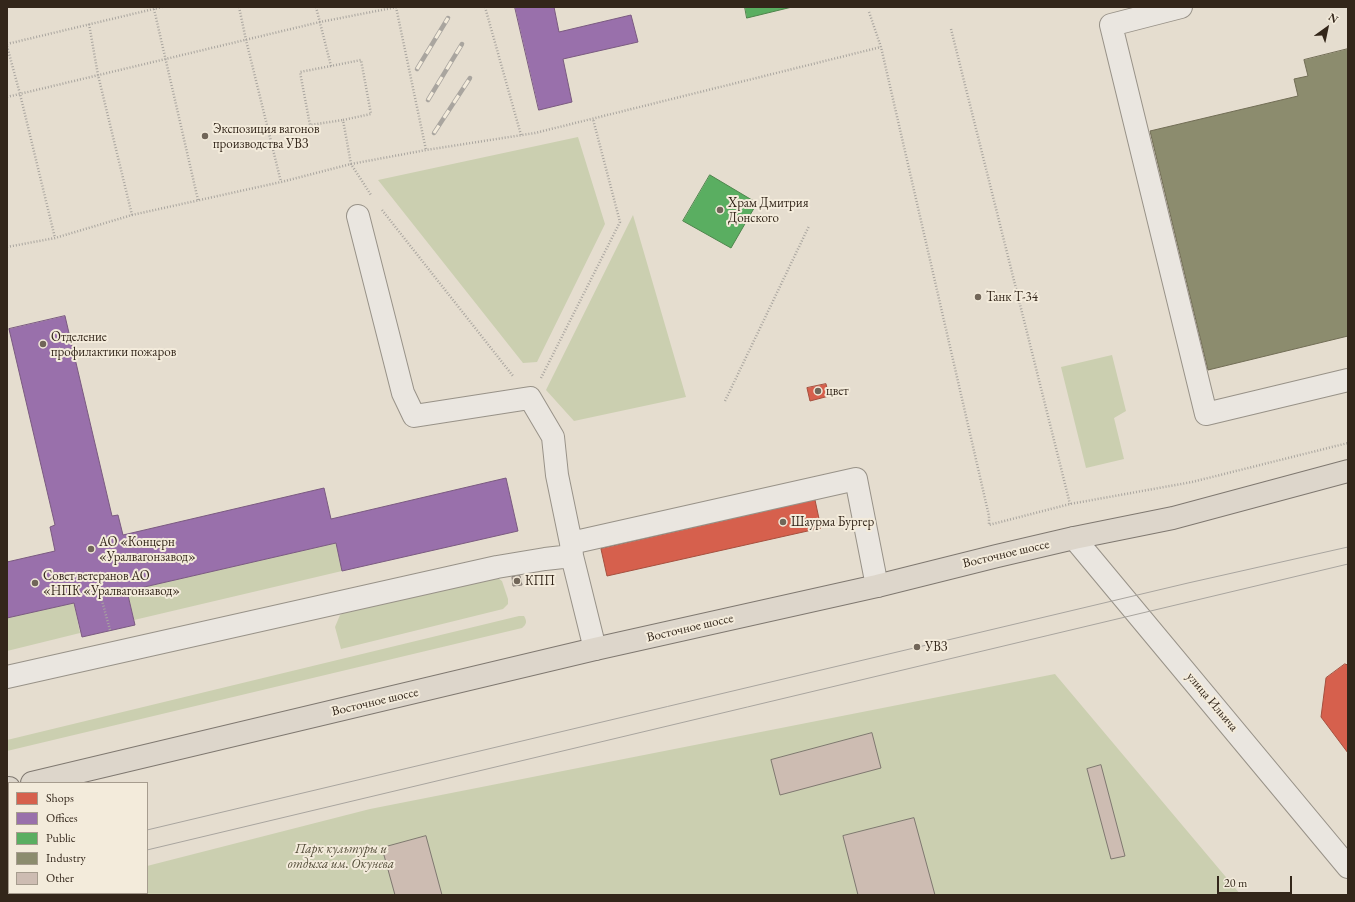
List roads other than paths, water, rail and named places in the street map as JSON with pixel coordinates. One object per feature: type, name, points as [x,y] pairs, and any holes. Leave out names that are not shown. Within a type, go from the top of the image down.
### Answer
[{"type":"main road","name":"Восточное шоссе","points":[[36,782],[595,649],[876,586],[1074,538],[1173,518],[1348,471]]},
{"type":"street","points":[[1181,7],[1111,25],[1206,414],[1348,380]]},
{"type":"street","points":[[358,216],[403,393],[414,416],[530,398],[554,437],[557,475],[595,649]]},
{"type":"street","points":[[7,677],[497,567],[545,559],[572,549],[855,475],[876,586]]},
{"type":"street","points":[[572,549],[587,524]]},
{"type":"street","name":"улица Ильича","points":[[1074,538],[1348,867]]},
{"type":"tram line","points":[[148,830],[1188,583],[1348,547]]},
{"type":"tram line","points":[[148,850],[1348,564]]},
{"type":"railway","points":[[417,69],[448,18]]},
{"type":"railway","points":[[428,100],[462,44]]},
{"type":"railway","points":[[434,133],[470,78]]},
{"type":"place","name":"Экспозиция вагонов производства УВЗ","points":[[205,136]]},
{"type":"place","name":"Храм Дмитрия Донского","points":[[720,210]]},
{"type":"place","name":"Танк Т-34","points":[[978,297]]},
{"type":"place","name":"Отделение профилактики пожаров","points":[[43,344]]},
{"type":"place","name":"цвет","points":[[818,391]]},
{"type":"place","name":"Шаурма Бургер","points":[[783,522]]},
{"type":"place","name":"АО «Концерн «Уралвагонзавод»","points":[[91,549]]},
{"type":"place","name":"КПП","points":[[517,581]]},
{"type":"place","name":"Совет ветеранов АО «НПК «Уралвагонзавод»","points":[[35,583]]},
{"type":"place","name":"УВЗ","points":[[917,647]]},
{"type":"park label","name":"Парк культуры и отдыха им. Окунева","points":[[341,856]]}]
